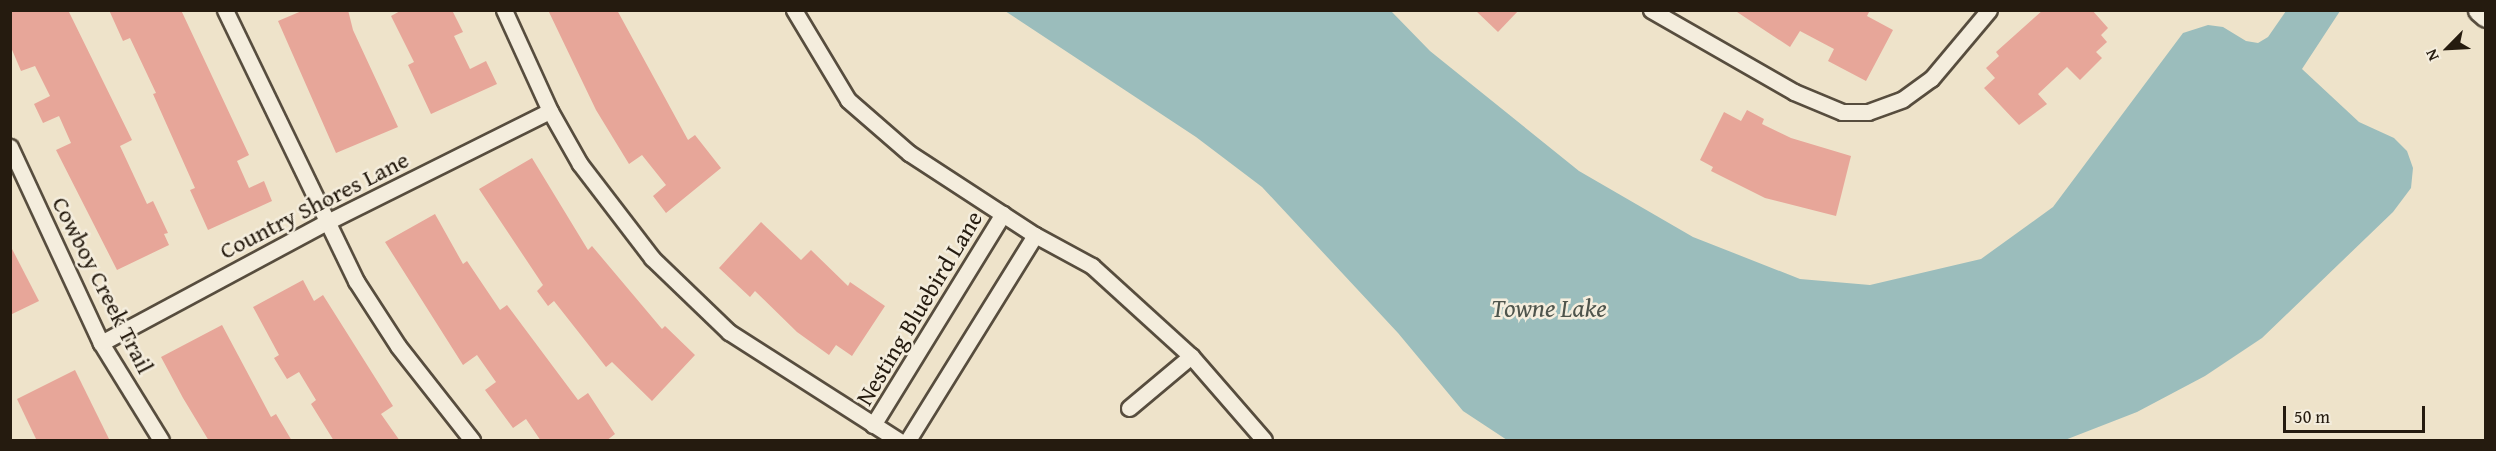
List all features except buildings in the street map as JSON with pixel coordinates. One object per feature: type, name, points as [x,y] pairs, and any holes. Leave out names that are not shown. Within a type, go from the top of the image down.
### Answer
[{"type":"main road","points":[[2479,10],[2486,16]]},
{"type":"street","points":[[225,10],[325,223],[356,281],[398,346],[472,441]]},
{"type":"street","points":[[504,10],[550,111],[580,164],[669,275],[729,332],[898,441]]},
{"type":"street","points":[[795,10],[848,100],[909,153],[1035,235],[1092,266],[1191,356],[1264,441]]},
{"type":"street","points":[[1651,10],[1794,92],[1842,112],[1868,112],[1903,99],[1931,79],[1989,10]]},
{"type":"street","name":"Country Shores Lane","points":[[101,343],[325,223],[550,111]]},
{"type":"street","name":"Cowboy Creek Trail","points":[[10,147],[101,343],[161,441]]},
{"type":"street","name":"Nesting Bluebird Lane","points":[[873,425],[1003,214]]},
{"type":"street","points":[[908,441],[1035,235]]},
{"type":"street","points":[[1129,408],[1191,356]]},
{"type":"water","name":"Towne Lake","points":[[1005,11],[1391,11],[1430,51],[1579,171],[1693,237],[1800,279],[1870,285],[1981,259],[2053,207],[2183,33],[2208,25],[2223,27],[2246,41],[2258,43],[2268,37],[2286,11],[2340,11],[2302,69],[2359,122],[2394,138],[2407,151],[2413,168],[2411,188],[2393,212],[2262,338],[2205,376],[2137,412],[2065,440],[1507,440],[1463,411],[1398,333],[1262,187],[1196,137]]}]
